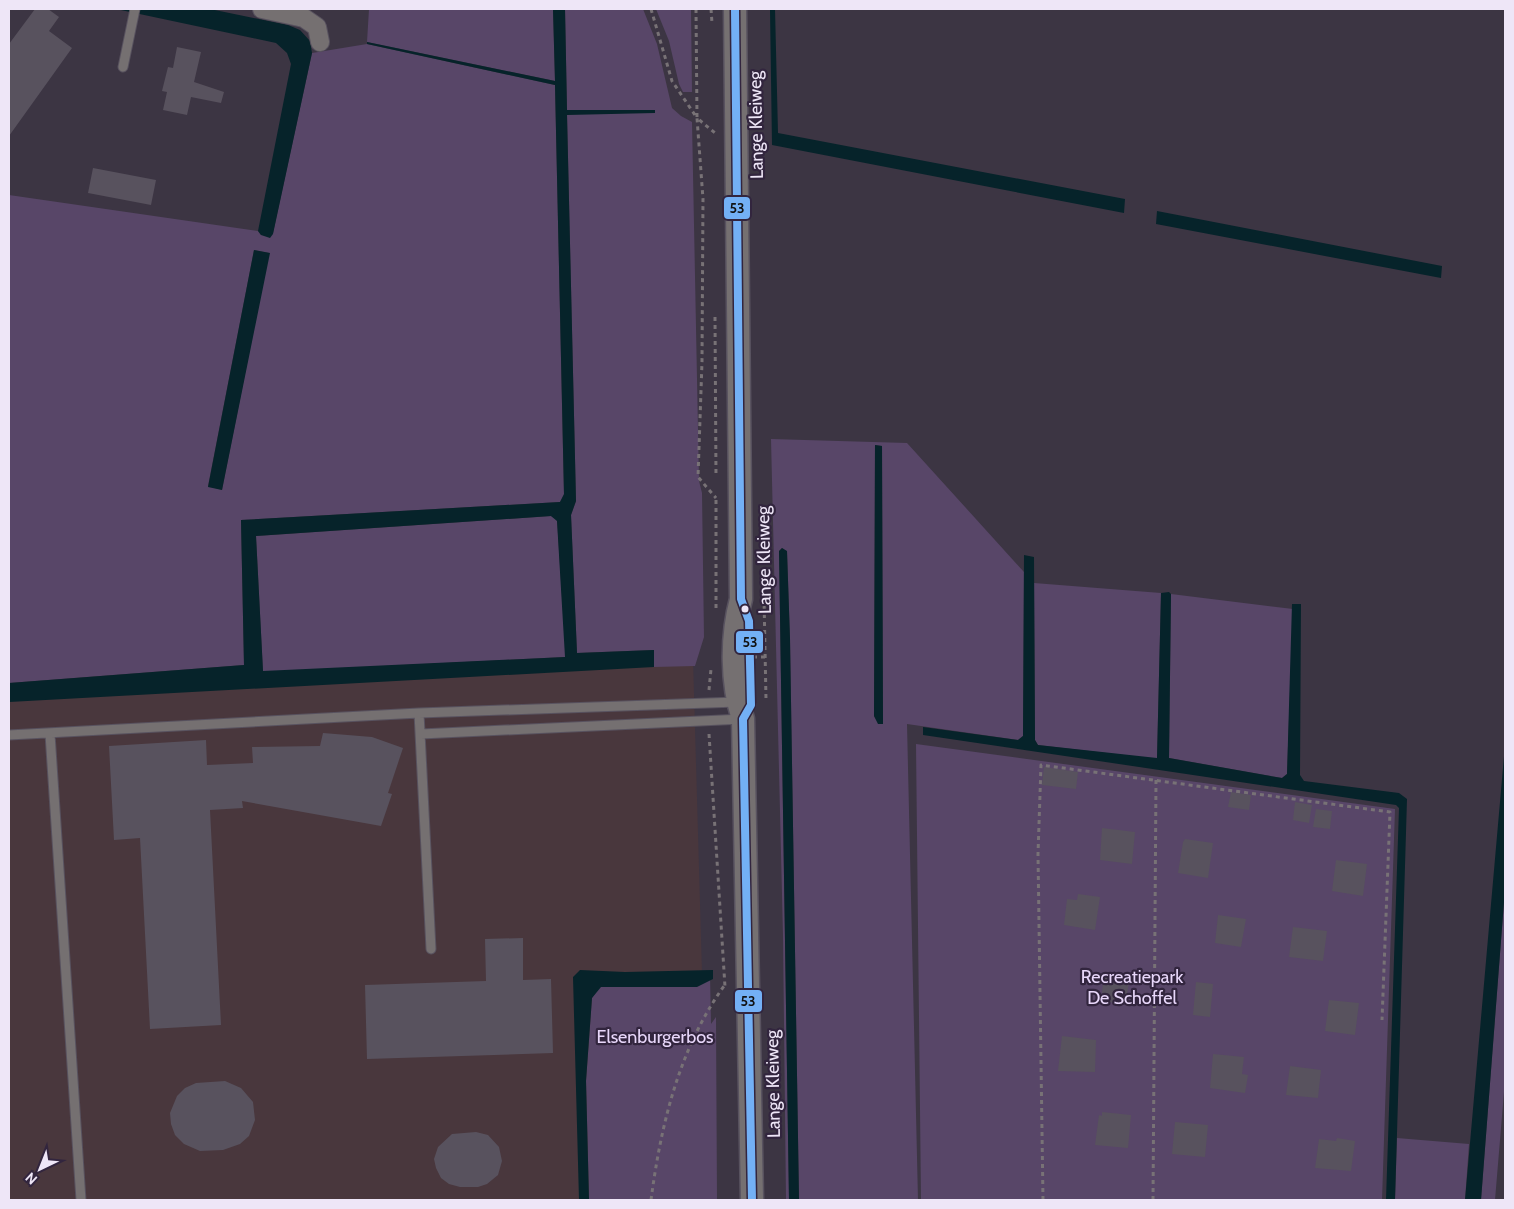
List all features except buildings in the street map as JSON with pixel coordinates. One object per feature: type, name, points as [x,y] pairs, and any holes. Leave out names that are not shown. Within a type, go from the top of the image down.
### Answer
[{"type":"street","points":[[262,9],[304,18],[317,27],[320,42]]},
{"type":"street","name":"Lange Kleiweg","points":[[735,9],[741,599],[749,621],[752,1200]]},
{"type":"lane","points":[[123,67],[134,12]]},
{"type":"lane","points":[[9,735],[419,713],[708,704],[749,707]]},
{"type":"lane","points":[[421,734],[708,721],[749,707]]},
{"type":"lane","points":[[419,713],[431,949]]},
{"type":"lane","points":[[50,734],[81,1200]]},
{"type":"path","points":[[651,9],[672,81],[697,118]]},
{"type":"path","points":[[696,9],[697,118],[702,199],[702,362],[698,477],[716,498],[716,617]]},
{"type":"path","name":"Lange Kleiweg","points":[[749,707],[764,594]]},
{"type":"path","points":[[708,704],[712,666]]},
{"type":"path","points":[[651,1200],[656,1160],[671,1095],[708,1008],[724,986],[708,721]]},
{"type":"path","points":[[1043,1200],[1038,854],[1041,765],[1390,812],[1382,1020]]},
{"type":"path","points":[[1153,1200],[1156,779]]},
{"type":"shaded area","points":[[116,9],[210,9],[288,25],[300,30],[310,41],[312,53],[273,234],[270,238],[261,235],[258,231],[291,64],[287,53],[276,43]]},
{"type":"shaded area","points":[[553,9],[565,9],[567,110],[655,110],[655,113],[567,115],[576,501],[571,515],[577,653],[654,650],[654,667],[9,702],[9,683],[244,665],[241,520],[560,502],[564,494],[555,85],[367,44],[367,42],[555,81]],"holes":[[[551,516],[557,521],[565,657],[263,671],[256,536]]]},
{"type":"shaded area","points":[[770,9],[775,9],[778,133],[1125,199],[1124,213],[772,145]]},
{"type":"shaded area","points":[[1157,211],[1442,266],[1441,278],[1156,224]]},
{"type":"shaded area","points":[[254,250],[270,253],[222,490],[208,487]]},
{"type":"shaded area","points":[[875,445],[882,446],[883,724],[878,724],[874,716]]},
{"type":"shaded area","points":[[782,548],[787,551],[790,639],[799,1200],[789,1200],[779,551]]},
{"type":"shaded area","points":[[1024,555],[1034,557],[1035,740],[1038,745],[1157,758],[1161,593],[1169,592],[1171,594],[1169,758],[1282,778],[1287,774],[1292,604],[1301,604],[1300,775],[1304,781],[1399,793],[1407,799],[1395,1200],[1386,1200],[1399,808],[1396,805],[923,735],[923,727],[1018,740],[1023,736]]},
{"type":"shaded area","points":[[693,658],[702,973],[598,1200],[9,1200],[9,695]]},
{"type":"shaded area","points":[[1505,745],[1505,889],[1481,1200],[1465,1200]]},
{"type":"shaded area","points":[[580,970],[625,972],[713,970],[713,979],[697,987],[601,987],[592,998],[586,1081],[589,1200],[579,1200],[573,977]]},
{"type":"green space","points":[[369,9],[553,9],[555,81],[367,42]]},
{"type":"green space","points":[[565,9],[643,9],[657,44],[672,108],[692,122],[704,637],[695,666],[654,667],[653,650],[577,653],[571,515],[576,501],[567,114],[655,112],[655,110],[567,110]]},
{"type":"green space","points":[[656,9],[691,9],[692,92],[683,92],[679,84],[669,41]]},
{"type":"green space","points":[[367,44],[555,85],[564,495],[560,502],[241,520],[244,665],[9,683],[9,195],[258,231],[261,235],[273,233],[312,53]],"holes":[[[254,250],[269,253],[222,490],[208,486]]]},
{"type":"green space","points":[[771,439],[907,443],[1024,572],[1023,736],[1018,740],[907,724],[918,1200],[799,1200],[790,639],[787,552],[782,548],[779,551],[789,1200],[786,1200],[783,936]],"holes":[[[875,445],[882,446],[883,723],[879,724],[874,716]]]},
{"type":"green space","points":[[551,516],[557,520],[566,657],[263,672],[256,536]]},
{"type":"green space","points":[[1034,583],[1161,593],[1157,759],[1038,745],[1035,740]]},
{"type":"green space","points":[[1171,594],[1293,609],[1287,774],[1282,778],[1169,758]]},
{"type":"green space","name":"Recreatiepark De Schoffel","points":[[916,744],[1395,809],[1382,1200],[921,1200]]},
{"type":"green space","points":[[1505,889],[1505,1080],[1495,1200],[1481,1200]]},
{"type":"green space","name":"Elsenburgerbos","points":[[710,974],[711,1024],[716,1017],[717,1200],[589,1200],[586,1081],[592,998],[599,987]]},
{"type":"green space","points":[[1397,1138],[1469,1144],[1465,1200],[1395,1200]]},
{"type":"transit line","name":"53","points":[[735,9],[741,599],[749,621],[751,705],[743,719],[752,1200]]}]
